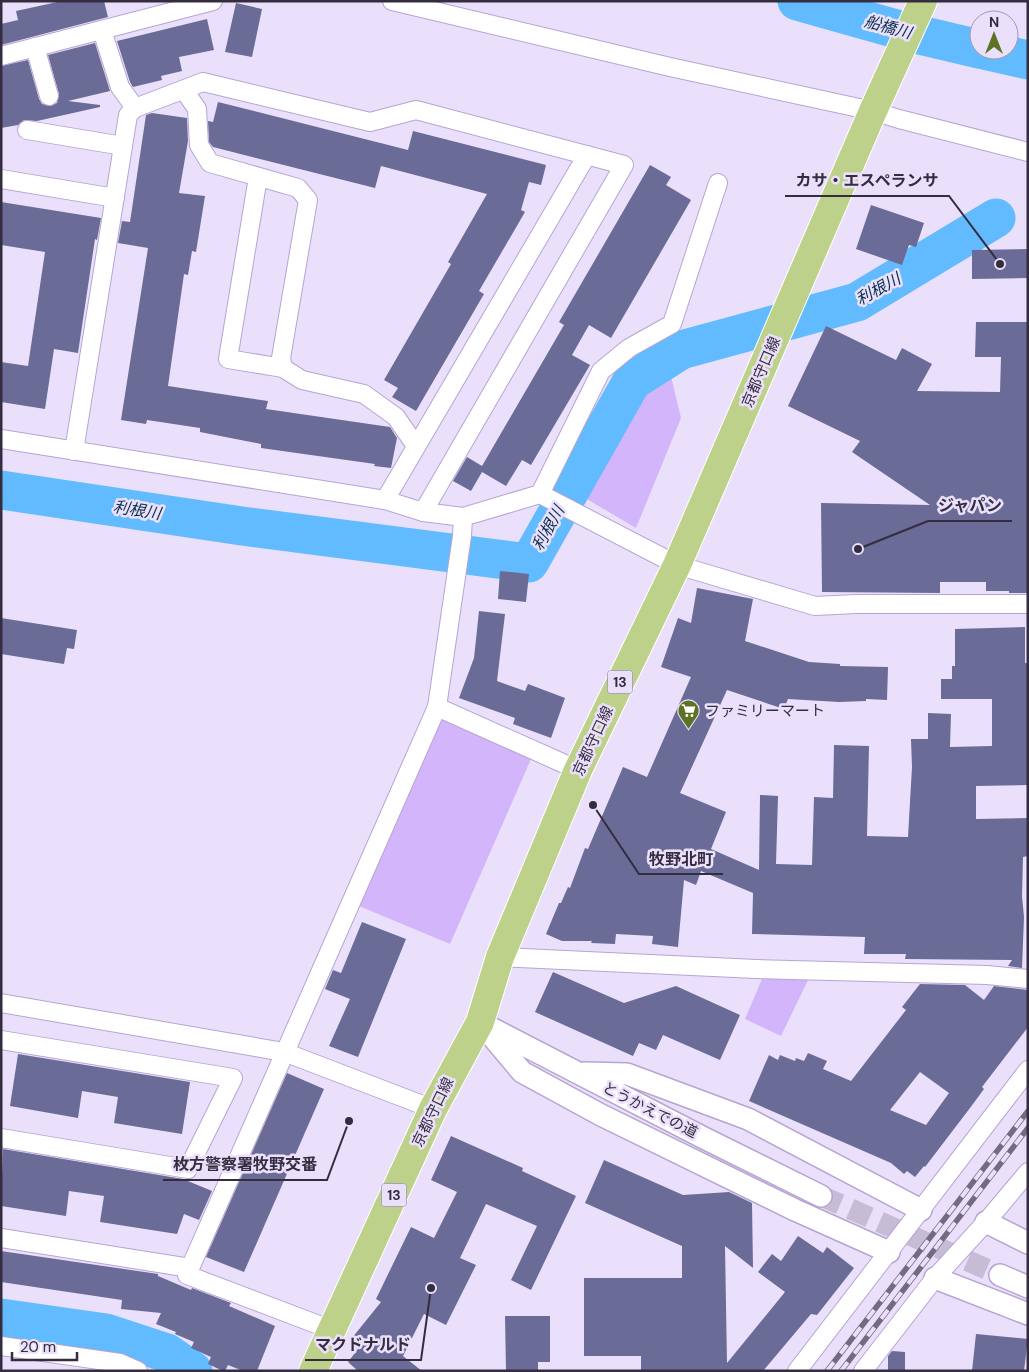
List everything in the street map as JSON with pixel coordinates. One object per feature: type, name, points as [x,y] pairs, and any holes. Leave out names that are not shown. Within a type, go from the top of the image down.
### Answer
[{"type":"main road","name":"京都守口線","points":[[314,1371],[433,1109],[480,1022],[500,957],[578,770],[677,566],[878,100],[923,1]]},
{"type":"street","points":[[1,56],[213,1]]},
{"type":"street","points":[[392,1],[670,67],[878,100],[899,120],[1028,152]]},
{"type":"street","points":[[102,30],[120,87],[136,108]]},
{"type":"street","points":[[35,47],[49,96]]},
{"type":"street","points":[[74,451],[128,115],[136,108],[203,82],[370,122],[416,110],[624,165],[423,512]]},
{"type":"street","points":[[184,90],[197,109],[198,145],[210,163],[298,188],[308,200],[281,358],[282,368]]},
{"type":"street","points":[[27,130],[123,146]]},
{"type":"street","points":[[385,500],[587,155]]},
{"type":"street","points":[[258,177],[228,359],[282,368],[302,380],[364,394],[396,417],[416,446]]},
{"type":"street","points":[[1,179],[115,198]]},
{"type":"street","points":[[545,496],[601,372],[629,348],[672,324],[718,183]]},
{"type":"street","points":[[1,440],[385,500],[423,512],[463,517],[545,496],[677,566],[815,606],[856,604],[1028,604]]},
{"type":"street","points":[[332,1330],[188,1275],[284,1052],[437,707],[462,536],[463,517]]},
{"type":"street","points":[[437,707],[578,770]]},
{"type":"street","points":[[500,957],[756,969],[987,975],[1028,979]]},
{"type":"street","points":[[2,1004],[284,1052],[433,1109]]},
{"type":"street","points":[[480,1022],[522,1072],[601,1116],[795,1210],[889,1252]]},
{"type":"street","name":"とうかえでの道","points":[[480,1022],[704,1138],[821,1196]]},
{"type":"street","points":[[1,1040],[233,1078],[188,1169],[1,1138]]},
{"type":"street","points":[[797,1371],[1028,1070]]},
{"type":"street","points":[[579,1073],[627,1074],[748,1120],[921,1210]]},
{"type":"street","points":[[863,1371],[935,1278],[1028,1172]]},
{"type":"street","points":[[986,1222],[1028,1243]]},
{"type":"street","points":[[1,1238],[190,1268]]},
{"type":"street","points":[[1000,1275],[1028,1287]]},
{"type":"street","points":[[935,1278],[1028,1314]]},
{"type":"street","points":[[1,1346],[120,1363],[138,1371]]},
{"type":"shaded area","points":[[670,372],[681,418],[636,528],[580,495],[635,393]]},
{"type":"shaded area","points":[[442,718],[531,759],[450,944],[359,906]]},
{"type":"shaded area","points":[[809,978],[781,1036],[745,1019],[762,979]]},
{"type":"building","points":[[62,1],[104,1],[108,17],[1,45],[1,24],[18,20],[16,11]]},
{"type":"building","points":[[236,3],[262,9],[252,57],[225,52]]},
{"type":"building","points":[[207,19],[214,50],[179,57],[182,71],[161,76],[162,80],[133,87],[117,41]]},
{"type":"building","points":[[95,43],[110,91],[68,101],[100,105],[100,107],[37,121],[24,120],[18,125],[1,128],[1,66],[28,60],[39,99],[42,104],[51,106],[57,103],[59,94],[48,55]]},
{"type":"building","points":[[218,102],[408,150],[413,131],[546,165],[541,185],[529,182],[521,210],[525,212],[479,291],[484,294],[416,411],[392,397],[398,388],[384,380],[451,264],[448,262],[487,194],[381,166],[375,188],[213,147],[209,142],[208,121],[213,122]]},
{"type":"building","points":[[152,113],[187,118],[188,141],[179,193],[205,196],[196,252],[192,251],[188,275],[184,274],[168,386],[268,401],[266,409],[390,427],[397,438],[391,468],[374,466],[375,464],[261,448],[261,444],[200,432],[200,428],[147,420],[146,424],[121,420],[148,248],[118,243],[122,221],[130,222],[146,115]]},
{"type":"building","points":[[650,165],[671,177],[666,185],[691,200],[611,338],[589,325],[572,355],[590,365],[531,465],[522,460],[506,486],[482,472],[471,491],[453,481],[467,457],[482,466],[564,325],[559,322]]},
{"type":"building","points":[[1,202],[101,218],[97,240],[95,239],[78,353],[54,349],[45,409],[1,402],[1,362],[28,366],[45,252],[1,245]]},
{"type":"building","points":[[871,205],[924,223],[916,247],[909,245],[902,265],[856,249]]},
{"type":"building","points":[[1028,249],[1028,278],[972,279],[972,250]]},
{"type":"building","points":[[976,322],[1028,322],[1028,593],[986,591],[986,582],[940,582],[940,593],[822,592],[821,503],[930,505],[852,452],[860,441],[788,406],[826,326],[896,360],[902,348],[932,364],[917,391],[1000,392],[1001,357],[975,357]]},
{"type":"building","points":[[500,571],[529,574],[526,602],[498,599]]},
{"type":"building","points":[[697,588],[753,599],[745,641],[809,662],[840,664],[840,666],[888,667],[887,700],[866,699],[866,701],[839,702],[788,699],[784,709],[727,690],[680,793],[726,812],[711,849],[759,870],[760,795],[778,796],[776,864],[812,865],[814,797],[833,798],[834,745],[869,746],[867,836],[908,837],[912,767],[911,739],[928,739],[928,713],[951,714],[950,747],[992,746],[992,699],[941,699],[941,679],[952,679],[952,666],[955,666],[955,629],[1025,627],[1025,663],[1028,663],[1028,785],[976,786],[976,819],[1028,818],[1028,856],[1023,857],[1022,896],[1024,917],[1022,968],[1008,966],[1012,960],[905,959],[906,954],[864,954],[865,937],[752,934],[753,893],[701,871],[696,885],[684,880],[678,947],[652,944],[653,936],[616,934],[615,944],[591,943],[592,941],[562,941],[546,934],[559,903],[561,903],[568,887],[570,888],[585,848],[588,849],[623,767],[647,777],[691,677],[661,667],[678,618],[691,623]]},
{"type":"building","points":[[479,611],[505,614],[497,681],[525,691],[528,684],[565,698],[551,738],[513,724],[515,718],[459,698],[474,658]]},
{"type":"building","points":[[1,618],[77,630],[74,649],[67,648],[64,664],[1,654]]},
{"type":"building","points":[[362,922],[406,939],[358,1057],[329,1046],[350,999],[325,989],[333,970],[341,973]]},
{"type":"building","points":[[553,972],[624,1003],[676,986],[740,1015],[720,1060],[663,1035],[656,1050],[639,1043],[633,1056],[535,1012]]},
{"type":"building","points":[[920,984],[965,985],[984,1000],[994,986],[1028,990],[1028,1027],[982,1087],[984,1089],[970,1108],[925,1167],[915,1177],[907,1171],[904,1174],[891,1163],[749,1101],[769,1055],[778,1060],[780,1055],[795,1061],[796,1058],[804,1061],[808,1053],[827,1061],[823,1069],[851,1081],[906,1010],[902,1007]],"holes":[[[920,1072],[949,1093],[926,1125],[890,1110]]]},
{"type":"building","points":[[18,1054],[190,1082],[182,1134],[114,1123],[118,1097],[82,1091],[78,1118],[10,1106]]},
{"type":"building","points":[[287,1073],[324,1089],[244,1272],[206,1257]]},
{"type":"building","points":[[451,1136],[523,1168],[522,1171],[576,1196],[531,1290],[511,1280],[537,1226],[486,1204],[460,1258],[476,1265],[446,1325],[424,1314],[403,1356],[422,1371],[358,1371],[348,1362],[361,1345],[352,1338],[381,1302],[376,1299],[411,1227],[434,1238],[457,1192],[431,1180]]},
{"type":"building","points":[[3,1149],[183,1179],[212,1191],[199,1220],[184,1214],[177,1234],[100,1222],[104,1196],[69,1191],[66,1216],[1,1206]]},
{"type":"building","points":[[604,1160],[683,1195],[729,1192],[752,1203],[753,1268],[725,1246],[727,1363],[785,1292],[758,1272],[772,1254],[781,1261],[798,1236],[823,1253],[827,1247],[854,1268],[817,1315],[811,1314],[763,1371],[641,1371],[641,1356],[584,1356],[584,1278],[682,1278],[682,1246],[585,1203]]},
{"type":"building","points":[[1,1251],[158,1274],[158,1276],[191,1290],[192,1288],[231,1303],[229,1306],[275,1326],[257,1371],[243,1371],[228,1365],[225,1371],[223,1371],[208,1364],[211,1357],[191,1348],[194,1342],[156,1324],[161,1313],[121,1309],[122,1300],[1,1282]]},
{"type":"building","points":[[505,1316],[550,1316],[550,1362],[538,1362],[538,1371],[506,1371]]},
{"type":"building","points":[[976,1334],[1028,1339],[1024,1371],[972,1371]]},
{"type":"building","points":[[892,1351],[905,1352],[905,1371],[888,1371],[888,1356]]},
{"type":"waterway","name":"船橋川","points":[[797,1],[907,32],[969,47]]},
{"type":"waterway","name":"船橋川","points":[[1019,58],[1028,60]]},
{"type":"waterway","name":"利根川","points":[[1,490],[242,526],[529,563],[632,381],[681,350],[857,302],[996,218]]},
{"type":"waterway","points":[[1,1318],[106,1333],[167,1353],[193,1371]]},
{"type":"tunnel","points":[[821,1196],[1000,1275]]},
{"type":"railway","points":[[827,1371],[1028,1111]]},
{"type":"railway","points":[[841,1371],[1028,1128]]},
{"type":"place","name":"カサ・エスペランサ","points":[[1000,264]]},
{"type":"place","name":"ジャパン","points":[[858,549]]},
{"type":"place","name":"ファミリーマート","points":[[689,730]]},
{"type":"place","name":"牧野北町","points":[[593,805]]},
{"type":"place","name":"枚方警察署牧野交番","points":[[349,1121]]},
{"type":"place","name":"マクドナルド","points":[[431,1288]]}]
